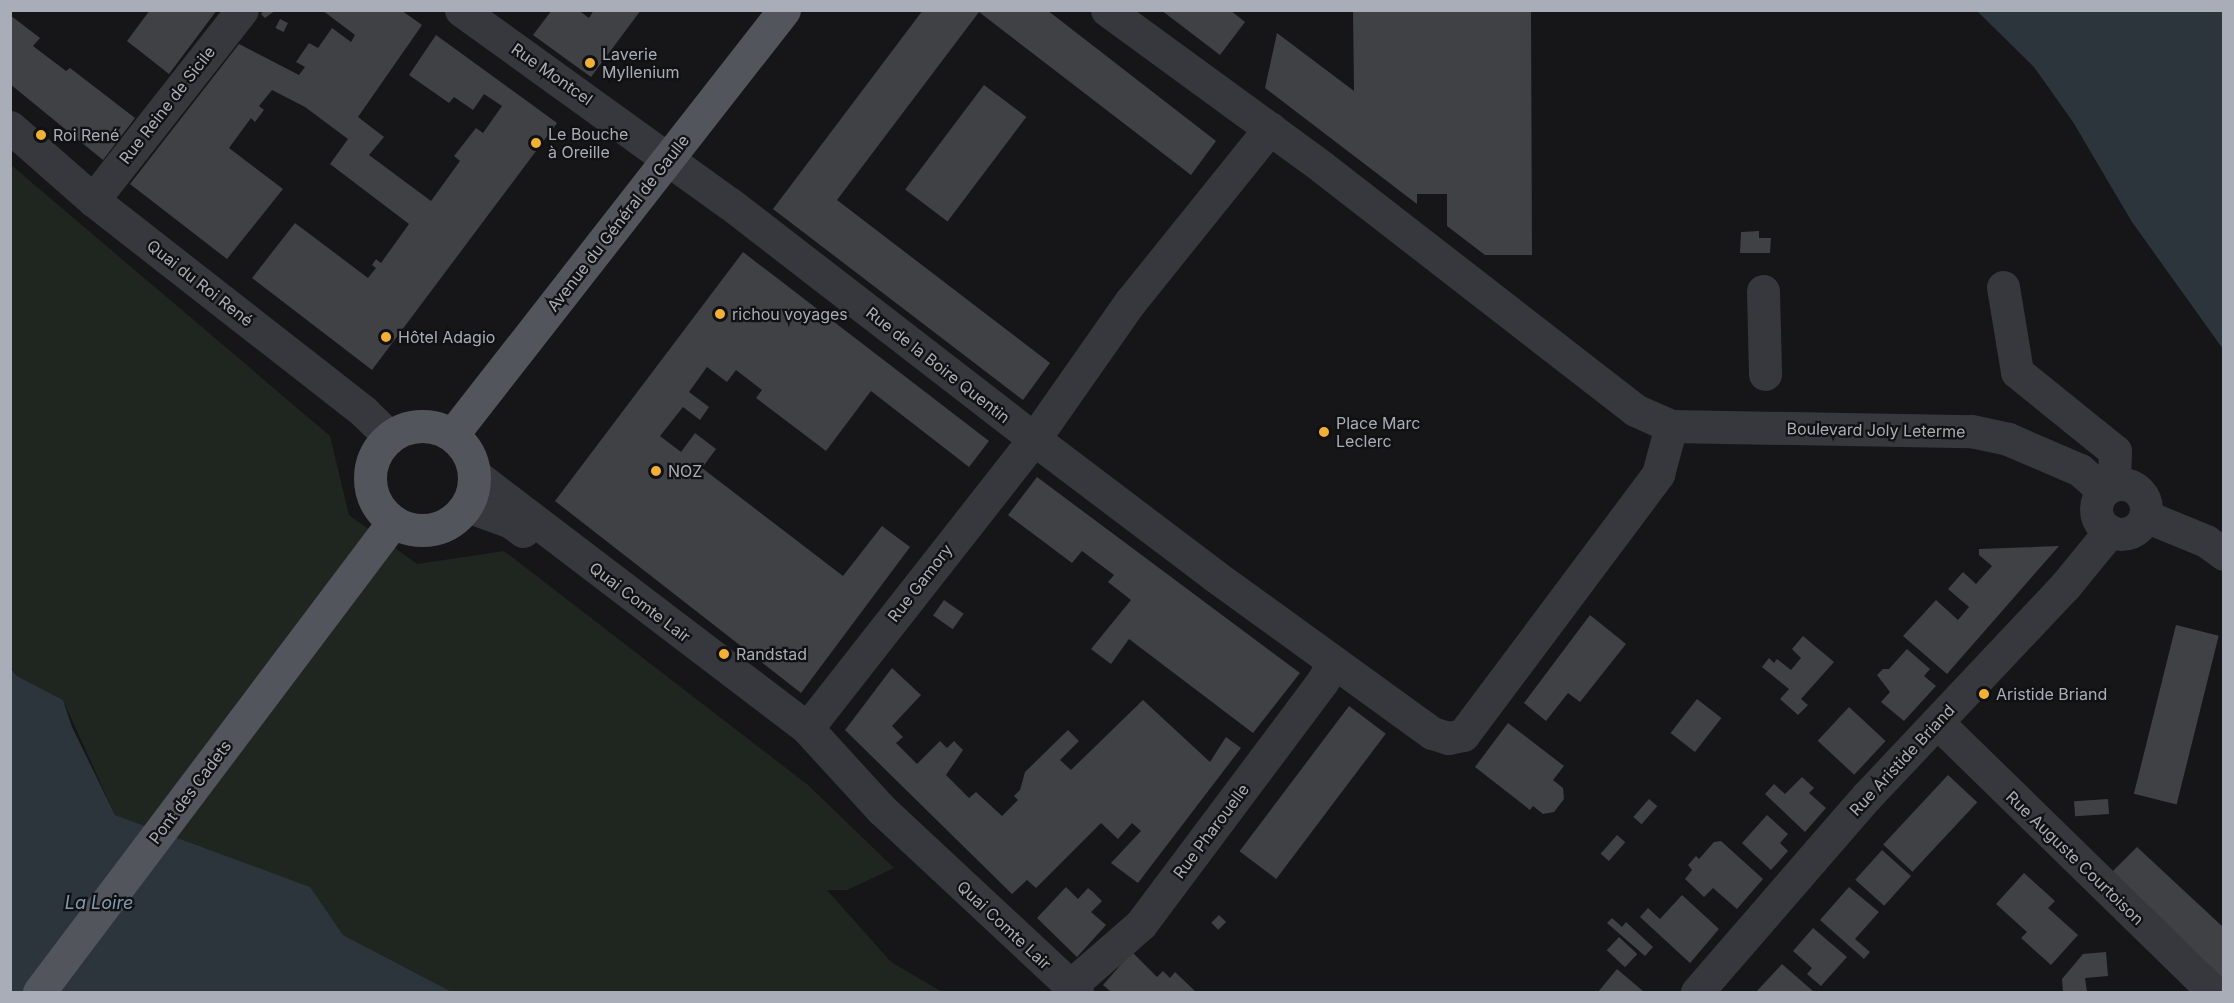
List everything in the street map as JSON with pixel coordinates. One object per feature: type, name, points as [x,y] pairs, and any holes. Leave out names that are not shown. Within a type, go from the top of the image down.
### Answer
[{"type":"main road","name":"Avenue du Général de Gaulle","points":[[452,435],[670,159],[784,10]]},
{"type":"main road","points":[[421,426],[452,435],[471,459],[475,475],[467,506],[442,527],[409,529],[393,522],[373,497],[370,481],[379,449],[390,437],[421,426]]},
{"type":"main road","name":"Pont des Cadets","points":[[39,993],[393,522]]},
{"type":"street","name":"Rue Reine de Sicile","points":[[93,200],[242,10]]},
{"type":"street","name":"Rue Montcel","points":[[461,10],[670,159]]},
{"type":"street","points":[[1107,10],[1270,128],[1635,410],[1671,426],[1658,474],[1463,735],[1448,738],[1432,733],[1034,439],[1130,302],[1270,128]]},
{"type":"street","name":"Quai du Roi René","points":[[10,127],[93,200],[364,412],[390,437]]},
{"type":"street","name":"Rue de la Boire Quentin","points":[[670,159],[1034,439]]},
{"type":"street","points":[[2003,287],[2017,372],[2115,451],[2108,487],[2097,511],[2110,531],[2134,532],[2145,516],[2142,497],[2131,487],[2108,487]]},
{"type":"street","points":[[1763,291],[1765,375]]},
{"type":"street","name":"Boulevard Joly Leterme","points":[[1671,426],[1971,430],[2008,439],[2080,470],[2108,487]]},
{"type":"street","name":"Rue Gamory","points":[[807,728],[1034,439]]},
{"type":"street","name":"Quai Comte Lair","points":[[475,475],[807,728],[881,809],[1074,989]]},
{"type":"street","name":"Quai Comte Lair","points":[[467,506],[511,522],[770,713],[807,728]]},
{"type":"street","points":[[2145,516],[2206,541],[2223,554]]},
{"type":"street","name":"Rue Aristide Briand","points":[[1696,993],[1867,796],[2065,586],[2110,531]]},
{"type":"street","name":"Rue Pharouelle","points":[[1074,989],[1141,924],[1334,662]]},
{"type":"street","name":"Rue Auguste Courtoison","points":[[1936,722],[2214,993]]},
{"type":"shaded area","points":[[10,164],[330,436],[349,515],[417,564],[504,551],[808,785],[894,868],[847,890],[827,890],[891,962],[942,992],[452,992],[343,935],[309,887],[115,815],[63,700],[17,676],[11,667]]},
{"type":"water","points":[[1977,11],[2223,11],[2223,349],[2132,222],[2073,122],[2034,67]]},
{"type":"water","name":"La Loire","points":[[10,667],[17,676],[63,700],[72,727],[115,815],[310,887],[343,935],[452,992],[11,992]]},
{"type":"building","points":[[150,10],[217,10],[169,74],[127,41]]},
{"type":"building","points":[[264,10],[276,10],[265,18],[261,14]]},
{"type":"building","points":[[322,10],[401,10],[422,25],[358,117],[384,137],[369,155],[431,201],[460,161],[454,156],[476,128],[483,133],[502,106],[484,94],[473,110],[454,97],[449,103],[409,75],[436,35],[557,123],[372,370],[252,278],[295,223],[368,278],[376,268],[372,265],[376,259],[381,263],[409,224],[330,164],[348,139],[305,107],[272,90],[259,106],[264,110],[255,122],[251,118],[229,148],[283,189],[227,259],[130,184],[239,44],[299,75],[305,67],[296,62],[309,43],[318,48],[332,28],[351,42],[355,35]]},
{"type":"building","points":[[552,10],[578,10],[589,18],[594,10],[641,10],[591,77],[533,35]]},
{"type":"building","points":[[923,10],[1047,10],[1216,141],[1191,175],[979,12],[837,200],[1050,363],[1023,400],[773,209]]},
{"type":"building","points":[[1161,10],[1230,10],[1245,22],[1220,55]]},
{"type":"building","points":[[1353,10],[1531,10],[1532,255],[1485,255],[1447,226],[1447,194],[1417,194],[1417,204],[1265,88],[1277,33],[1354,91]]},
{"type":"building","points":[[10,15],[40,38],[33,46],[66,71],[70,68],[135,118],[103,160],[10,84]]},
{"type":"building","points":[[280,19],[288,23],[283,32],[275,28]]},
{"type":"building","points":[[984,85],[1026,117],[947,222],[905,190]]},
{"type":"building","points":[[1759,231],[1759,238],[1771,238],[1770,253],[1740,253],[1741,232]]},
{"type":"building","points":[[743,252],[989,441],[969,467],[871,391],[826,451],[756,398],[762,390],[736,370],[727,382],[707,367],[689,392],[709,407],[700,420],[683,407],[660,436],[681,452],[695,433],[716,449],[702,468],[843,576],[882,526],[910,547],[801,693],[555,501]]},
{"type":"building","points":[[1037,477],[1300,673],[1253,733],[1129,639],[1111,664],[1091,649],[1131,600],[1108,582],[1114,575],[1082,551],[1072,563],[1008,515]]},
{"type":"building","points":[[2059,546],[1947,674],[1903,636],[1936,600],[1958,620],[1969,607],[1948,589],[1963,572],[1976,584],[1992,566],[1979,555],[1979,549]]},
{"type":"building","points":[[944,600],[964,614],[953,629],[933,616]]},
{"type":"building","points":[[1590,615],[1626,644],[1580,702],[1568,693],[1546,721],[1524,703]]},
{"type":"building","points":[[2176,625],[2219,636],[2177,804],[2134,794]]},
{"type":"building","points":[[1803,636],[1834,662],[1801,699],[1808,705],[1798,715],[1780,699],[1789,689],[1762,667],[1769,658],[1774,663],[1777,659],[1791,670],[1801,658],[1792,649]]},
{"type":"building","points":[[1907,649],[1930,669],[1924,676],[1936,686],[1904,721],[1881,702],[1890,692],[1877,675],[1883,669],[1889,669]]},
{"type":"building","points":[[892,668],[921,695],[892,726],[903,737],[896,743],[917,764],[940,741],[947,748],[954,741],[963,750],[946,775],[969,798],[976,792],[1002,816],[1018,800],[1014,796],[1020,790],[1025,772],[1068,730],[1079,741],[1060,760],[1071,770],[1143,700],[1210,762],[1226,737],[1241,748],[1138,883],[1111,863],[1141,831],[1132,823],[1118,839],[1101,823],[1036,888],[1027,880],[1012,894],[845,730]]},
{"type":"building","points":[[1697,699],[1721,718],[1695,752],[1671,733]]},
{"type":"building","points":[[1349,706],[1386,734],[1276,879],[1239,851]]},
{"type":"building","points":[[1849,707],[1886,741],[1854,775],[1818,741]]},
{"type":"building","points":[[1508,723],[1564,766],[1553,780],[1563,788],[1564,799],[1554,812],[1543,814],[1533,806],[1530,810],[1475,767]]},
{"type":"building","points":[[1948,775],[1977,802],[1912,872],[1883,844]]},
{"type":"building","points":[[1802,777],[1814,788],[1809,793],[1826,808],[1805,832],[1765,794],[1774,784],[1785,794]]},
{"type":"building","points":[[1649,799],[1657,806],[1642,824],[1633,817]]},
{"type":"building","points":[[2108,799],[2109,814],[2075,816],[2074,801]]},
{"type":"building","points":[[1767,815],[1788,834],[1780,843],[1788,851],[1771,870],[1742,843]]},
{"type":"building","points":[[1617,835],[1625,842],[1609,861],[1601,854]]},
{"type":"building","points":[[1721,841],[1763,879],[1737,909],[1713,888],[1704,897],[1685,879],[1692,870],[1688,865],[1696,856],[1699,859],[1714,842]]},
{"type":"building","points":[[2137,847],[2223,927],[2223,979],[2110,874]]},
{"type":"building","points":[[1882,850],[1911,876],[1884,906],[1855,880]]},
{"type":"building","points":[[2024,873],[2055,901],[2048,908],[2078,935],[2051,965],[2021,938],[2027,932],[1996,904]]},
{"type":"building","points":[[1066,887],[1078,899],[1088,888],[1093,892],[1102,901],[1091,912],[1106,925],[1077,957],[1037,918]]},
{"type":"building","points":[[1849,887],[1879,912],[1855,939],[1870,952],[1864,959],[1820,920]]},
{"type":"building","points":[[1682,895],[1719,929],[1690,963],[1640,917],[1648,908],[1660,919]]},
{"type":"building","points":[[1219,915],[1226,922],[1218,930],[1211,923]]},
{"type":"building","points":[[1612,918],[1622,927],[1626,922],[1653,947],[1645,956],[1607,923]]},
{"type":"building","points":[[1813,928],[1847,957],[1821,986],[1807,974],[1812,968],[1793,951]]},
{"type":"building","points":[[1619,937],[1637,954],[1625,967],[1607,950]]},
{"type":"building","points":[[1132,952],[1157,977],[1163,971],[1170,978],[1175,972],[1196,992],[1111,992],[1103,985]]},
{"type":"building","points":[[2106,952],[2108,976],[2085,978],[2087,992],[2063,992],[2062,979],[2083,954]]},
{"type":"building","points":[[1782,964],[1814,992],[1756,992]]},
{"type":"building","points":[[1617,969],[1644,992],[1598,992]]},
{"type":"place","name":"Laverie Myllenium","points":[[590,63]]},
{"type":"place","name":"Roi René","points":[[41,135]]},
{"type":"place","name":"Le Bouche à Oreille","points":[[536,143]]},
{"type":"place","name":"richou voyages","points":[[720,314]]},
{"type":"place","name":"Hôtel Adagio","points":[[386,337]]},
{"type":"place","name":"Place Marc Leclerc","points":[[1324,432]]},
{"type":"place","name":"NOZ","points":[[656,471]]},
{"type":"place","name":"Randstad","points":[[724,654]]},
{"type":"place","name":"Aristide Briand","points":[[1984,694]]}]
